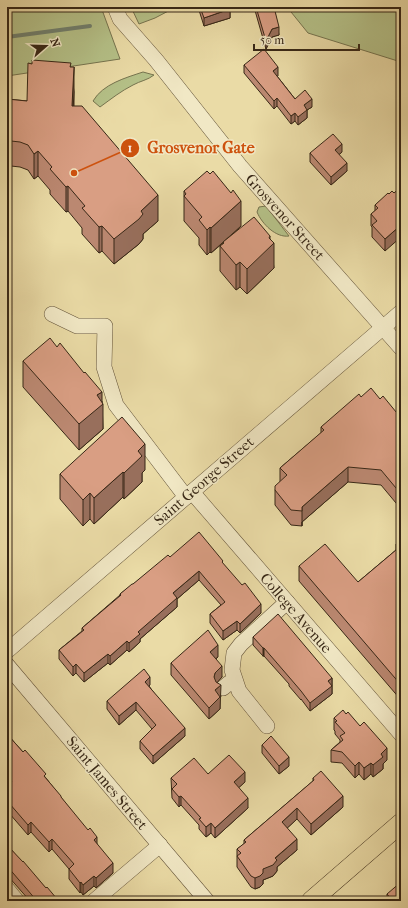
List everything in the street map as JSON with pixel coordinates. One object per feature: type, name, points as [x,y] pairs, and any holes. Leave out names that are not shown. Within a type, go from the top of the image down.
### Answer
[{"type":"main road","points":[[311,901],[401,823]]},
{"type":"street","name":"Grosvenor Street","points":[[115,7],[120,19],[165,70],[240,166],[401,348]]},
{"type":"street","name":"Saint George Street","points":[[7,651],[401,312]]},
{"type":"street","name":"College Avenue","points":[[52,314],[77,326],[105,326],[104,367],[116,405],[189,494],[202,505],[401,734]]},
{"type":"street","points":[[267,726],[239,691],[229,684],[234,653],[241,644],[287,602]]},
{"type":"street","name":"Saint James Street","points":[[7,665],[207,901]]},
{"type":"street","points":[[94,901],[160,845]]},
{"type":"street","points":[[7,889],[17,901]]},
{"type":"green space","points":[[7,7],[101,7],[120,59],[7,76]]},
{"type":"green space","points":[[131,7],[176,7],[155,18],[139,24]]},
{"type":"green space","points":[[287,7],[401,7],[401,62],[308,33]]},
{"type":"green space","points":[[143,72],[154,75],[124,90],[100,107],[93,101],[102,90],[108,86],[122,79]]},
{"type":"green space","points":[[266,206],[289,236],[279,235],[262,221],[257,212],[259,207]]},
{"type":"building","points":[[200,7],[230,7],[230,9],[204,18]]},
{"type":"building","points":[[256,7],[274,7],[279,27],[272,29],[266,41]]},
{"type":"building","points":[[264,49],[278,67],[273,71],[295,99],[305,90],[312,99],[304,105],[307,110],[298,117],[295,113],[291,116],[277,98],[274,101],[244,65]]},
{"type":"building","points":[[32,60],[71,63],[70,67],[74,67],[72,106],[82,106],[158,195],[141,211],[143,214],[139,219],[114,239],[102,226],[99,227],[82,208],[85,206],[68,186],[66,187],[50,169],[52,167],[38,151],[34,154],[28,145],[11,141],[7,117],[7,99],[27,101],[28,63],[32,64]]},
{"type":"building","points":[[333,134],[342,144],[335,150],[347,163],[331,177],[310,153]]},
{"type":"building","points":[[207,171],[210,174],[213,171],[231,193],[233,190],[241,201],[207,230],[199,220],[202,217],[184,196],[186,194],[184,191]]},
{"type":"building","points":[[401,187],[401,225],[385,239],[372,225],[377,221],[371,214],[378,208],[375,205],[388,193],[389,194],[392,191],[394,193]]},
{"type":"building","points":[[254,217],[274,243],[247,269],[240,262],[236,265],[220,246]]},
{"type":"building","points":[[50,338],[57,347],[60,343],[84,373],[85,372],[102,392],[97,395],[103,404],[79,424],[23,361]]},
{"type":"building","points":[[371,388],[380,399],[383,396],[401,418],[401,494],[381,470],[348,467],[302,507],[302,511],[291,510],[275,490],[275,486],[287,475],[280,468],[324,430],[321,427],[359,394],[361,397]]},
{"type":"building","points":[[122,417],[145,444],[138,451],[142,456],[94,498],[90,493],[83,500],[60,474]]},
{"type":"building","points":[[199,532],[223,561],[222,562],[242,585],[245,583],[261,604],[240,624],[237,621],[223,631],[210,614],[225,602],[199,571],[173,593],[177,598],[138,632],[140,634],[129,643],[127,641],[110,656],[108,654],[84,673],[76,664],[73,667],[59,650],[84,630],[82,628],[121,595],[120,594],[168,555],[170,557]]},
{"type":"building","points":[[325,544],[358,582],[396,550],[396,544],[401,544],[401,685],[299,566]]},
{"type":"building","points":[[278,614],[332,678],[328,681],[332,686],[310,703],[253,637]]},
{"type":"building","points":[[208,630],[218,645],[210,652],[222,666],[215,673],[214,677],[216,682],[221,685],[215,690],[220,697],[209,708],[171,663]]},
{"type":"building","points":[[144,669],[150,677],[145,682],[185,728],[153,756],[140,741],[156,725],[136,702],[119,716],[107,701]]},
{"type":"building","points":[[343,710],[346,714],[348,712],[360,726],[364,722],[387,748],[381,754],[383,757],[373,765],[371,763],[364,768],[359,762],[355,766],[342,752],[331,750],[343,740],[340,736],[345,733],[335,722],[337,721],[334,718]]},
{"type":"building","points":[[7,734],[23,752],[25,750],[46,774],[44,776],[61,797],[88,830],[90,828],[97,837],[94,840],[113,863],[96,878],[94,876],[83,885],[81,882],[80,883],[69,869],[74,864],[52,839],[49,842],[31,822],[28,825],[9,803],[7,805],[7,786],[12,782],[7,776]]},
{"type":"building","points":[[271,736],[289,757],[279,766],[262,745]]},
{"type":"building","points":[[229,755],[245,772],[234,782],[248,798],[215,828],[211,823],[206,827],[199,819],[201,818],[181,796],[179,797],[172,789],[177,784],[171,778],[194,758],[208,774]]},
{"type":"building","points":[[321,771],[343,796],[311,824],[297,808],[282,822],[297,839],[275,858],[277,860],[273,865],[263,869],[263,873],[260,876],[255,878],[251,876],[237,856],[241,853],[237,849],[246,842],[244,840],[314,780],[313,778]]},
{"type":"building","points":[[7,845],[46,888],[47,887],[57,899],[55,901],[37,901],[7,866]]},
{"type":"building","points":[[401,882],[401,901],[393,901],[387,894]]},
{"type":"waterway","points":[[7,37],[90,26]]},
{"type":"place","name":"Grosvenor Gate","points":[[74,173]]}]
